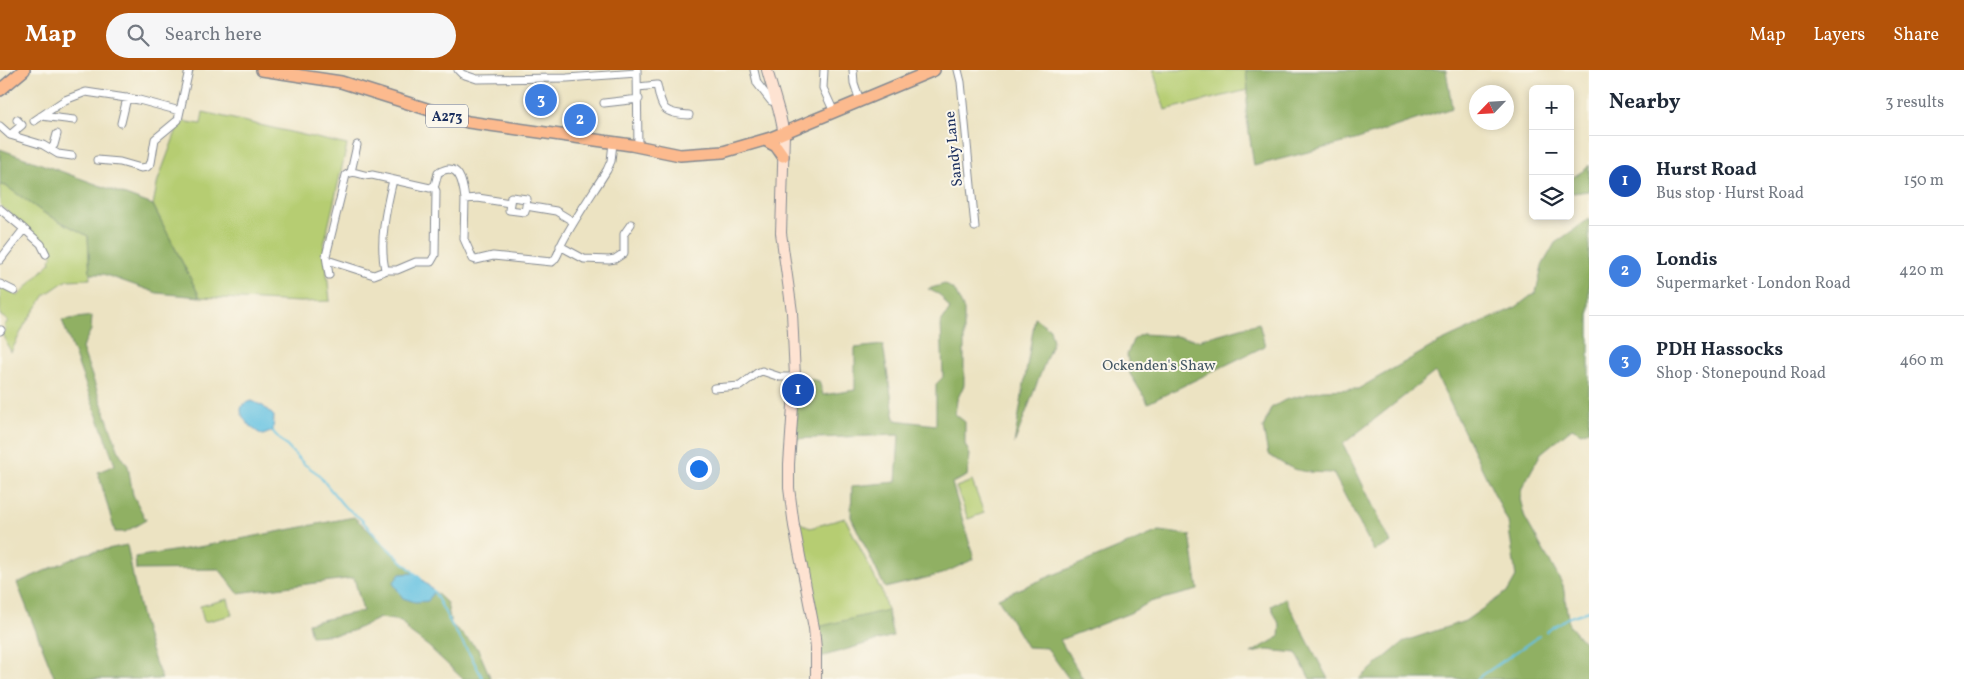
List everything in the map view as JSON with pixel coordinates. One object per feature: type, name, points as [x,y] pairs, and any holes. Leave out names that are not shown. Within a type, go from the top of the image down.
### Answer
[{"type":"main road","points":[[0,90],[24,70]]},
{"type":"main road","name":"A273","points":[[262,70],[341,82],[468,122],[680,155],[723,152],[784,134],[934,70]]},
{"type":"main road","points":[[767,70],[784,134],[781,233],[792,312],[795,377],[790,439],[789,488],[814,628],[817,658],[816,679]]},
{"type":"main road","points":[[765,140],[776,146],[783,156]]},
{"type":"street","points":[[97,160],[120,162],[141,168],[147,167],[150,163],[155,139],[178,120],[189,70]]},
{"type":"street","points":[[458,70],[462,74],[477,79],[567,78],[637,72],[639,99],[638,147]]},
{"type":"street","points":[[754,70],[758,83],[771,101],[777,102]]},
{"type":"street","points":[[824,70],[823,88],[834,112]]},
{"type":"street","points":[[853,70],[854,83],[860,101]]},
{"type":"street","name":"Sandy Lane","points":[[958,70],[961,82],[974,226]]},
{"type":"street","points":[[638,87],[657,85],[664,110],[670,114],[689,115]]},
{"type":"street","points":[[34,121],[65,100],[86,92],[127,98],[180,111]]},
{"type":"street","points":[[122,123],[127,98]]},
{"type":"street","points":[[604,103],[639,99]]},
{"type":"street","points":[[41,116],[74,120]]},
{"type":"street","points":[[10,135],[22,125],[17,120]]},
{"type":"street","points":[[0,126],[10,135],[51,149],[58,154],[72,156]]},
{"type":"street","points":[[51,149],[57,134]]},
{"type":"street","points":[[327,260],[374,274],[385,270],[397,270],[416,262],[433,260],[436,190],[434,187],[438,173],[444,170],[454,171],[463,182],[465,198],[464,239],[473,259],[494,256],[548,262],[556,259],[560,246],[607,170],[611,161],[612,143]]},
{"type":"street","points":[[351,172],[357,145]]},
{"type":"street","points":[[329,276],[327,260],[346,175],[351,172],[419,186],[434,187]]},
{"type":"street","points":[[385,270],[382,247],[392,180]]},
{"type":"street","points":[[465,198],[510,203],[509,210],[525,212],[526,206],[556,211],[574,222]]},
{"type":"street","points":[[0,209],[41,244],[46,254]]},
{"type":"street","points":[[560,246],[584,259],[615,259],[624,253],[624,234],[631,224]]},
{"type":"street","points":[[0,260],[24,229]]},
{"type":"street","points":[[0,284],[14,291]]},
{"type":"street","points":[[714,388],[740,386],[757,373],[762,372],[780,377],[795,377]]},
{"type":"green space","points":[[1153,70],[1246,70],[1248,90],[1165,110]]},
{"type":"green space","points":[[1246,70],[1446,70],[1452,108],[1355,140],[1254,166],[1246,112],[1248,90]]},
{"type":"green space","points":[[203,112],[347,145],[324,245],[330,301],[300,302],[200,297],[153,205],[158,180],[180,121],[201,124]]},
{"type":"green space","points":[[0,149],[153,205],[200,297],[157,293],[103,274],[90,274],[88,236],[44,213],[6,186],[0,185]]},
{"type":"green space","points":[[1589,165],[1589,191],[1574,193],[1574,176]]},
{"type":"green space","points":[[0,185],[6,186],[44,213],[88,236],[90,279],[67,280],[45,295],[25,324],[11,352],[2,334],[6,330],[4,326],[8,321],[0,315],[0,286],[18,296],[51,262],[50,259],[53,256],[47,251],[44,242],[0,205]]},
{"type":"green space","points":[[1589,219],[1589,430],[1581,433],[1572,428],[1541,453],[1522,488],[1520,499],[1525,518],[1563,585],[1569,625],[1589,648],[1589,679],[1359,679],[1405,641],[1465,621],[1508,591],[1516,577],[1508,522],[1435,372],[1343,444],[1391,543],[1374,551],[1333,473],[1292,468],[1268,454],[1263,428],[1271,408],[1285,400],[1322,390],[1358,389],[1436,344],[1516,307],[1536,292],[1542,266],[1555,243]]},
{"type":"green space","points":[[945,284],[955,291],[964,310],[964,385],[957,400],[955,414],[965,422],[965,444],[970,455],[967,476],[952,483],[974,559],[942,574],[885,588],[851,517],[852,486],[896,482],[899,435],[790,439],[788,375],[819,381],[823,395],[855,390],[855,348],[883,345],[895,420],[936,425],[936,384],[943,377],[941,322],[950,309],[940,295],[928,289]]},
{"type":"green space","points":[[92,316],[91,330],[82,348],[119,452],[128,466],[133,495],[146,520],[125,532],[115,532],[98,472],[115,465],[62,320]]},
{"type":"green space","points":[[1035,318],[1050,329],[1053,341],[1014,444]]},
{"type":"green space","name":"Ockenden's Shaw","points":[[1259,323],[1265,346],[1148,403],[1130,374],[1127,355],[1133,340],[1142,334],[1176,336],[1198,340]]},
{"type":"green space","points":[[972,481],[984,513],[968,519],[956,487]]},
{"type":"green space","points":[[354,517],[447,603],[451,624],[478,649],[491,679],[463,679],[428,646],[409,632],[401,621],[380,618],[352,631],[311,636],[308,623],[363,611],[354,578],[238,593],[219,569],[136,570],[135,557],[204,546]]},
{"type":"green space","points":[[845,518],[882,592],[891,625],[820,642],[813,590],[803,560],[795,520],[810,528]]},
{"type":"green space","points":[[1159,531],[1190,535],[1198,590],[1150,602],[1130,613],[1060,640],[1083,679],[1069,679],[1047,648],[1027,647],[998,598]]},
{"type":"green space","points":[[127,545],[145,630],[162,679],[55,679],[17,583],[83,554]]},
{"type":"green space","points":[[1285,598],[1328,679],[1310,679],[1296,653],[1267,650],[1251,653],[1279,637],[1280,626],[1271,606]]},
{"type":"green space","points":[[228,599],[232,615],[204,622],[200,606]]},
{"type":"green space","points":[[887,610],[893,636],[817,658],[814,628]]},
{"type":"water","points":[[252,401],[263,406],[274,416],[273,431],[263,435],[244,418],[241,408]]},
{"type":"water","points":[[415,573],[434,591],[428,601],[415,602],[403,598],[393,583],[400,574]]},
{"type":"waterway","points":[[273,431],[304,464],[317,473],[343,505],[361,519],[380,541],[421,579]]},
{"type":"waterway","points":[[433,590],[483,679]]},
{"type":"waterway","points":[[1546,632],[1567,618],[1589,611]]},
{"type":"waterway","points":[[1477,679],[1539,636]]},
{"type":"place","name":"PDH Hassocks","points":[[541,100]]},
{"type":"place","name":"Londis","points":[[580,120]]},
{"type":"place","name":"Hurst Road","points":[[798,390]]}]
